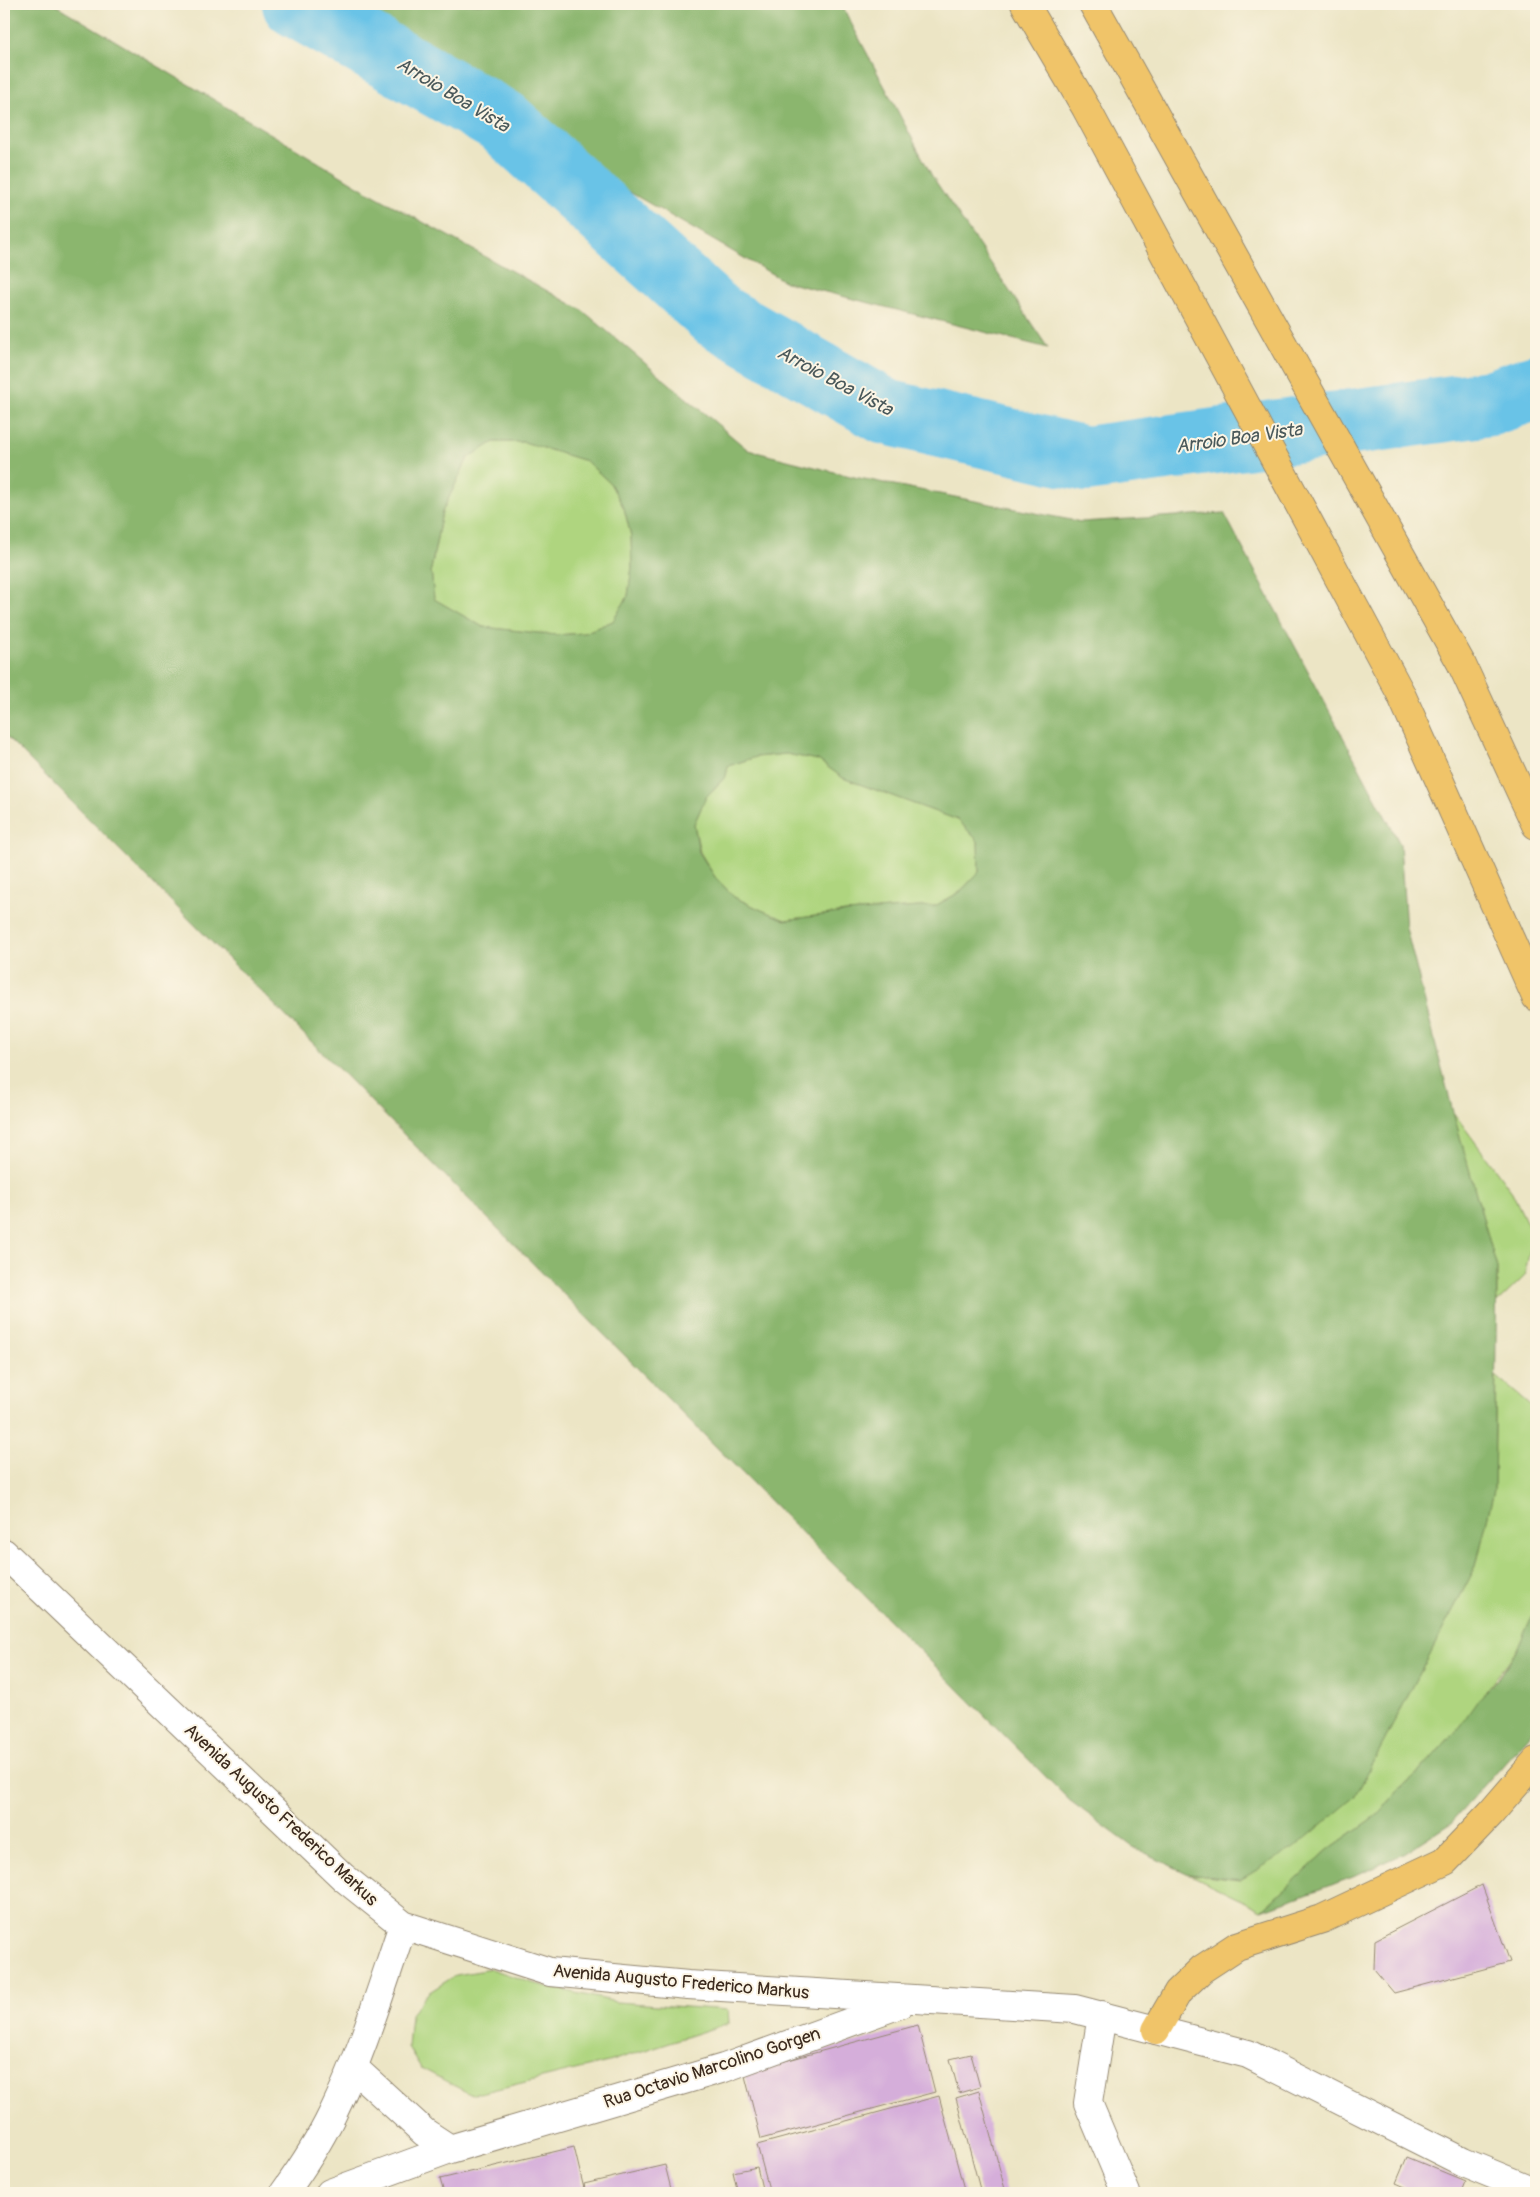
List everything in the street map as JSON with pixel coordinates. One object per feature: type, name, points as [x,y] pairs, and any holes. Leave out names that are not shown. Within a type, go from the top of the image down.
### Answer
[{"type":"highway","points":[[1025,4],[1086,108],[1400,692],[1536,997]]},
{"type":"highway","points":[[1093,4],[1461,663],[1536,824]]},
{"type":"highway","points":[[1156,2030],[1178,1992],[1202,1969],[1237,1946],[1322,1919],[1445,1861],[1491,1814],[1536,1761]]},
{"type":"street","name":"Avenida Augusto Frederico Markus","points":[[4,1553],[343,1877],[403,1925],[550,1972],[688,1985],[911,2000]]},
{"type":"street","points":[[284,2193],[302,2168],[332,2116],[354,2068],[403,1925]]},
{"type":"street","name":"Rua Octavio Marcolino Gorgen","points":[[330,2193],[450,2149],[724,2068],[911,2000],[1075,2009],[1248,2054],[1463,2162],[1536,2192]]},
{"type":"street","points":[[1102,2015],[1088,2102],[1126,2193]]},
{"type":"street","points":[[354,2068],[424,2132],[450,2149]]},
{"type":"green space","points":[[4,4],[54,4],[363,189],[582,310],[748,450],[854,477],[1081,522],[1224,513],[1400,844],[1406,928],[1453,1112],[1497,1268],[1494,1490],[1476,1566],[1355,1797],[1294,1848],[1240,1880],[1189,1874],[1137,1850],[1069,1800],[4,734]],"holes":[[[494,442],[524,442],[586,461],[610,483],[624,508],[631,536],[632,567],[628,596],[613,621],[584,633],[556,635],[483,627],[434,599],[431,569],[442,512],[468,458]],[[786,754],[818,760],[843,778],[958,820],[978,841],[979,872],[960,892],[935,906],[846,912],[785,920],[734,897],[715,877],[699,852],[694,824],[706,797],[726,776],[728,766],[756,757]]]},
{"type":"green space","points":[[302,4],[841,4],[932,176],[1048,348],[786,282]]},
{"type":"green space","points":[[493,442],[524,442],[586,461],[610,483],[624,508],[631,536],[632,567],[628,596],[613,621],[584,633],[556,635],[483,627],[434,599],[431,570],[442,512],[468,458]]},
{"type":"green space","points":[[786,754],[818,760],[843,778],[958,820],[978,841],[979,872],[960,892],[935,906],[846,912],[785,920],[734,897],[715,877],[700,852],[694,824],[706,797],[726,776],[728,766],[756,757]]},
{"type":"green space","points":[[1453,1112],[1512,1192],[1533,1236],[1524,1277],[1497,1303],[1497,1268]]},
{"type":"green space","points":[[1496,1376],[1536,1410],[1536,1607],[1517,1650],[1459,1727],[1419,1772],[1397,1791],[1378,1814],[1329,1849],[1262,1910],[1189,1874],[1240,1880],[1355,1797],[1476,1566],[1494,1490]]},
{"type":"green space","points":[[1536,1607],[1536,1727],[1451,1823],[1403,1854],[1353,1877],[1262,1910],[1329,1849],[1378,1814],[1397,1791],[1419,1772],[1459,1727],[1478,1700],[1499,1677],[1517,1650]]},
{"type":"green space","points":[[492,1969],[532,1983],[616,2002],[728,2010],[729,2023],[608,2062],[472,2095],[421,2068],[408,2047],[411,2014],[428,1993],[456,1975]]},
{"type":"building","points":[[1482,1885],[1510,1962],[1394,1993],[1374,1969],[1375,1940]]},
{"type":"building","points":[[918,2025],[935,2092],[761,2139],[744,2072]]},
{"type":"building","points":[[971,2054],[980,2087],[959,2093],[950,2059]]},
{"type":"building","points":[[979,2091],[1006,2193],[981,2193],[956,2098]]},
{"type":"building","points":[[939,2096],[965,2193],[770,2193],[757,2145]]},
{"type":"building","points":[[574,2147],[585,2193],[444,2193],[440,2179]]},
{"type":"building","points":[[1407,2157],[1465,2181],[1460,2193],[1419,2193],[1396,2183]]},
{"type":"building","points":[[665,2165],[672,2193],[586,2193],[584,2184]]},
{"type":"building","points":[[757,2167],[763,2193],[738,2193],[733,2172]]},
{"type":"waterway","name":"Arroio Boa Vista","points":[[295,4],[503,122],[717,316],[886,412],[1086,459],[1490,403],[1536,387]]}]
